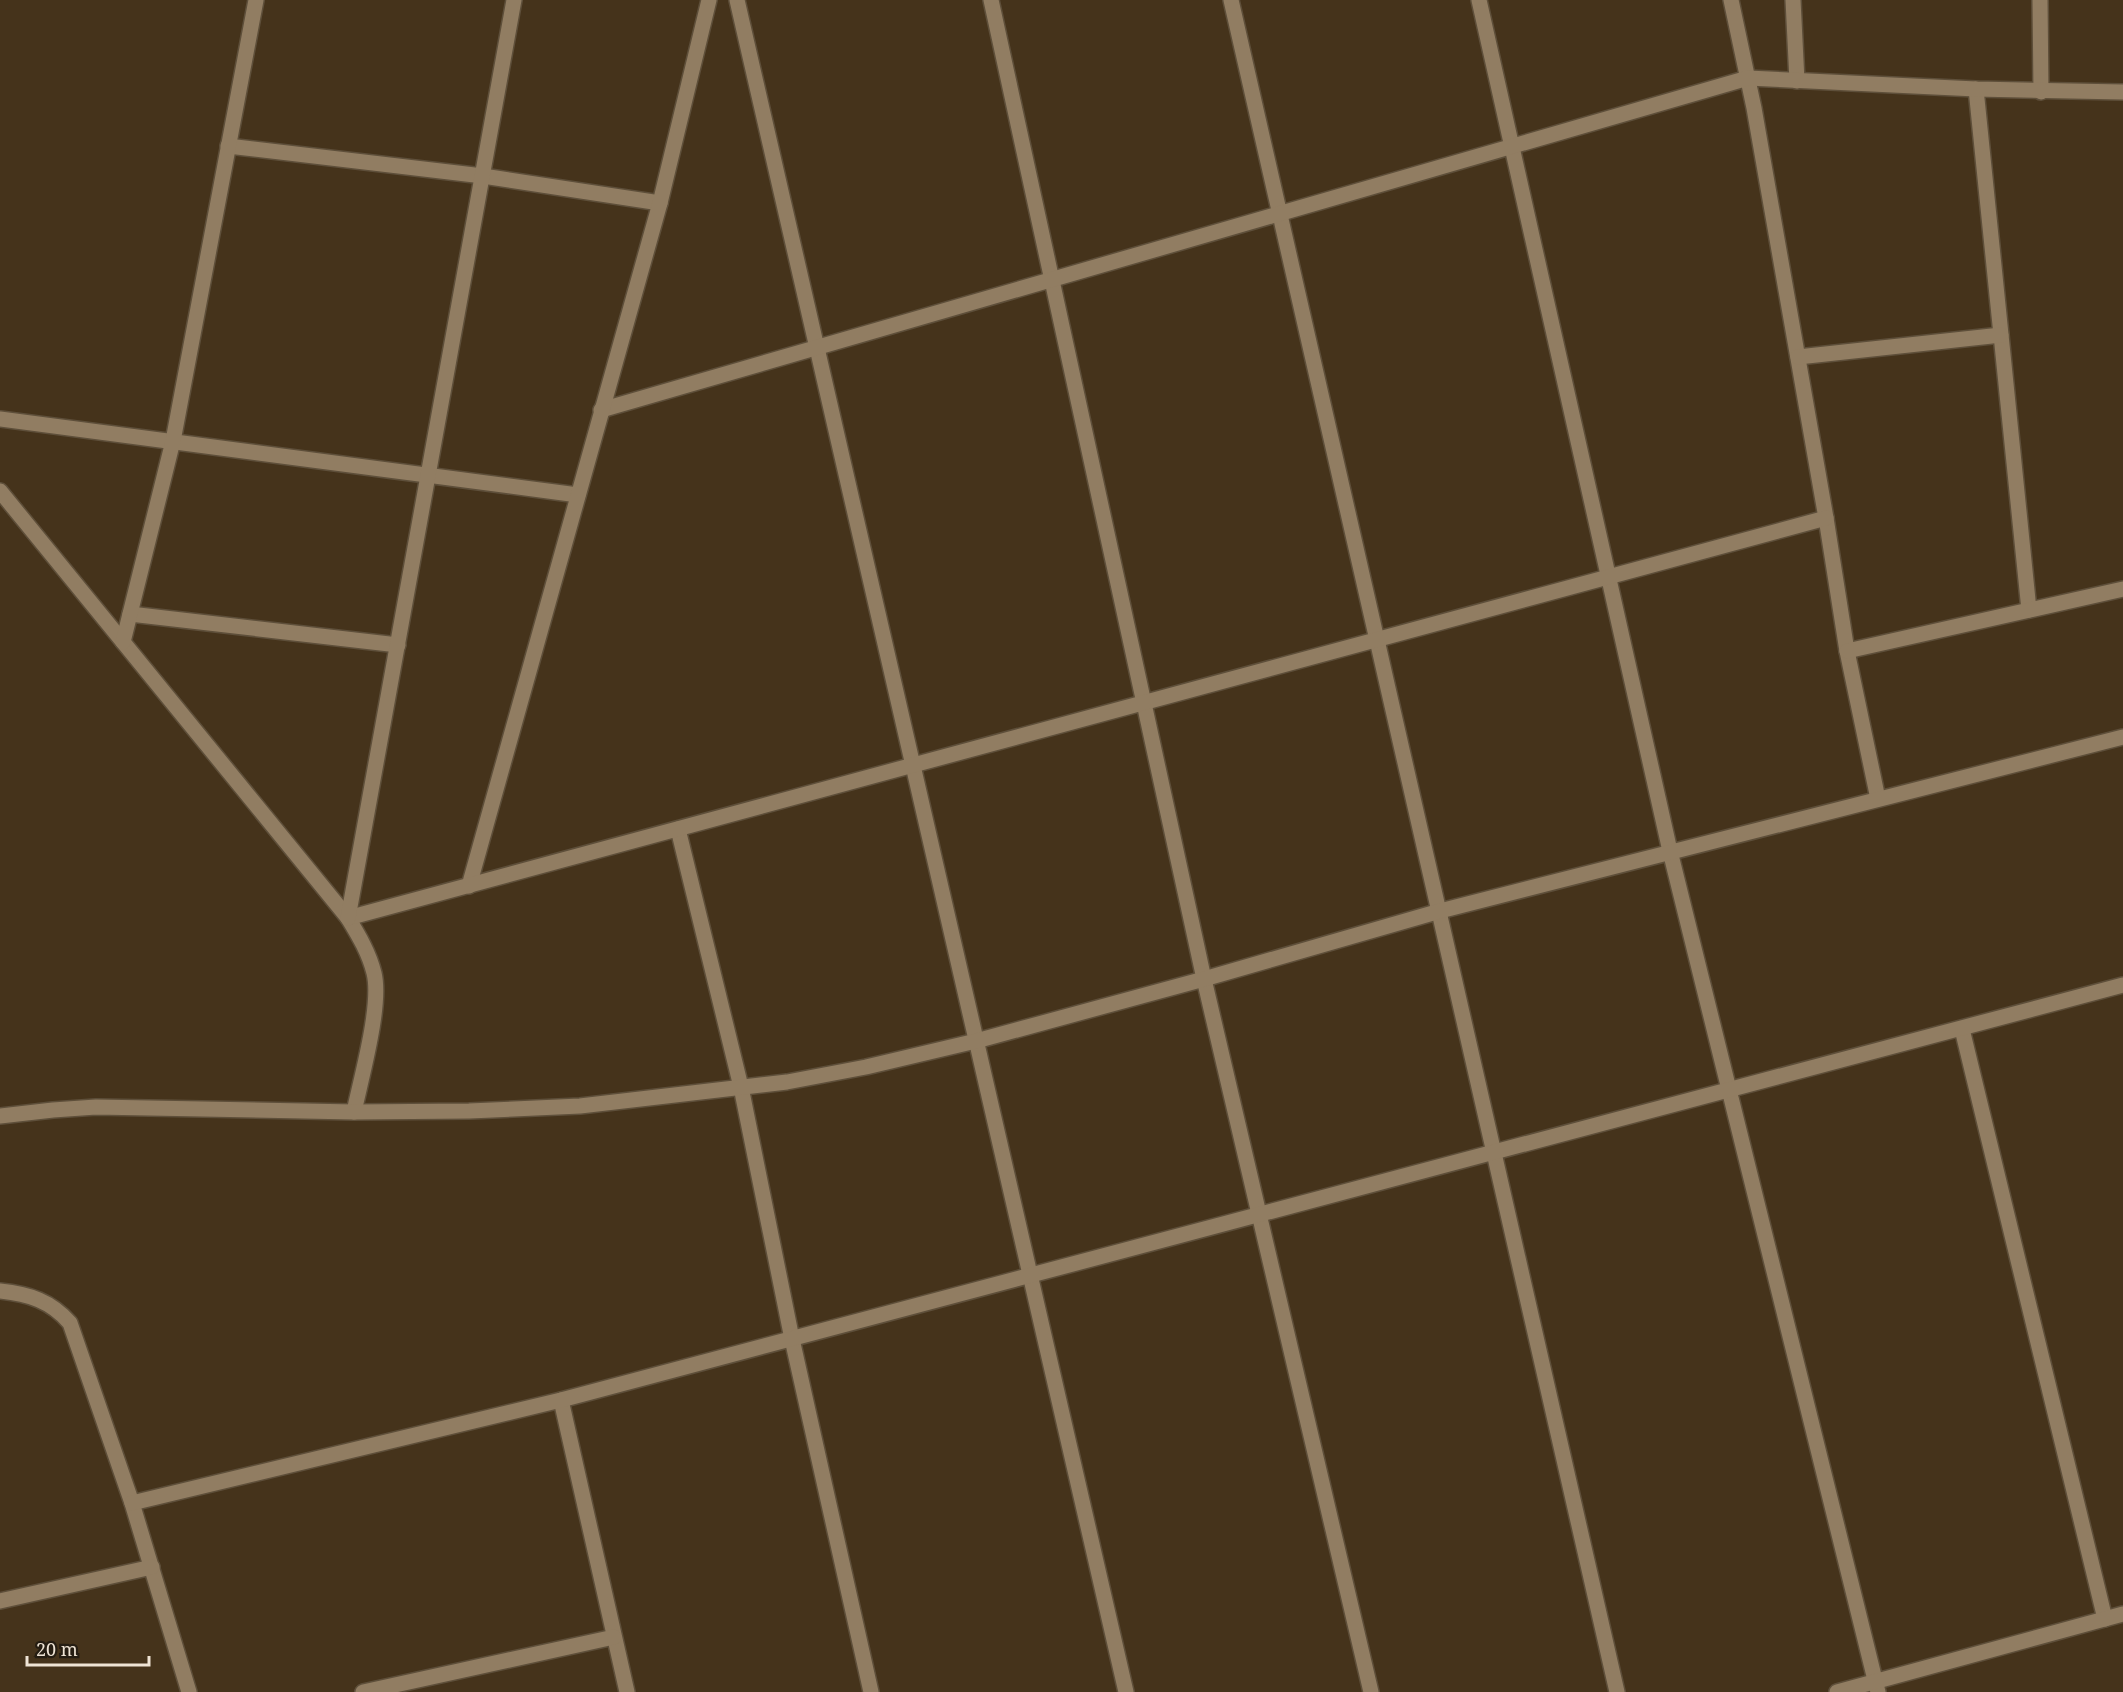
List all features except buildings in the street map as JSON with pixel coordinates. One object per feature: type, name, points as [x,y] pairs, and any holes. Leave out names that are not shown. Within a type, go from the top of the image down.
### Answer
[{"type":"street","points":[[123,642],[173,441],[256,0]]},
{"type":"street","points":[[348,918],[514,0]]},
{"type":"street","points":[[468,886],[660,203],[709,0]]},
{"type":"street","points":[[736,0],[1126,1692]]},
{"type":"street","points":[[991,0],[1204,979],[1371,1692]]},
{"type":"street","points":[[1231,0],[1617,1692]]},
{"type":"street","points":[[1479,0],[1670,851],[1877,1687]]},
{"type":"street","points":[[1731,0],[1748,78],[1798,357],[1847,651],[1878,799]]},
{"type":"street","points":[[1793,0],[1797,81]]},
{"type":"street","points":[[2040,0],[2041,92]]},
{"type":"street","points":[[601,410],[1748,78],[2041,92],[2123,92]]},
{"type":"street","points":[[1976,89],[2029,610]]},
{"type":"street","points":[[228,146],[483,176],[660,203]]},
{"type":"street","points":[[1798,357],[2001,335]]},
{"type":"street","points":[[0,418],[578,495]]},
{"type":"street","points":[[0,491],[348,918],[364,944],[375,975],[375,1011],[354,1112]]},
{"type":"street","points":[[348,918],[1826,518]]},
{"type":"street","points":[[1847,651],[2123,589]]},
{"type":"street","points":[[130,614],[398,645]]},
{"type":"street","points":[[0,1116],[96,1107],[354,1112],[468,1111],[580,1106],[787,1082],[976,1041],[1204,979],[1440,911],[2123,737]]},
{"type":"street","points":[[678,829],[741,1087],[792,1339],[870,1692]]},
{"type":"street","points":[[132,1503],[561,1400],[2123,985]]},
{"type":"street","points":[[1962,1029],[2104,1619]]},
{"type":"street","points":[[0,1291],[40,1300],[58,1310],[70,1323],[132,1503],[189,1692]]},
{"type":"street","points":[[561,1400],[627,1692]]},
{"type":"street","points":[[0,1601],[152,1568]]},
{"type":"street","points":[[1837,1692],[1877,1687],[2123,1614]]},
{"type":"street","points":[[363,1692],[614,1636]]}]
